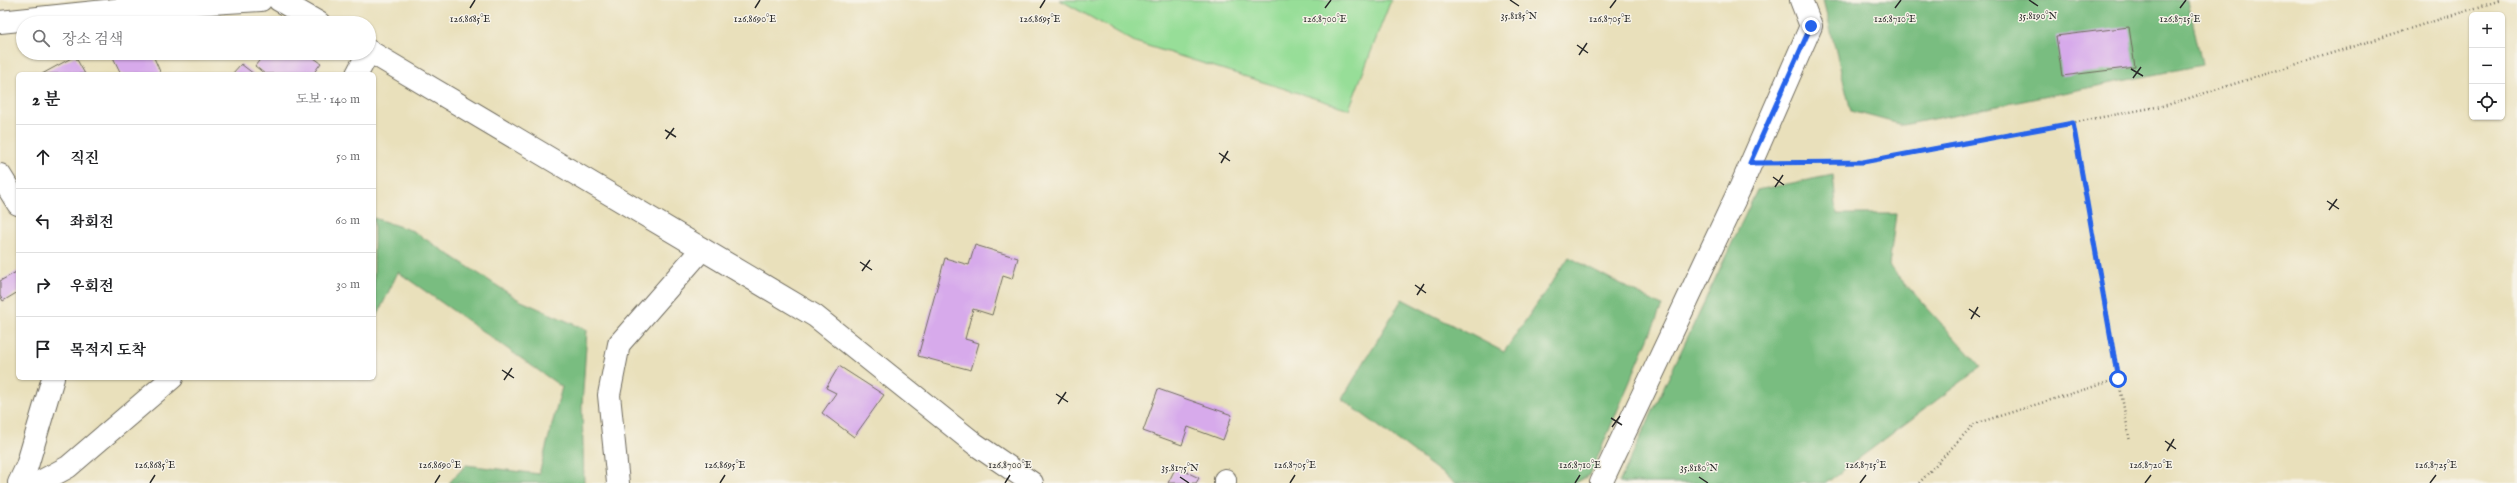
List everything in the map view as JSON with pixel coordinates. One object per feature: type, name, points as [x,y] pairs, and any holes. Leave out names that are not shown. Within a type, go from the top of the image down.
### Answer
[{"type":"street","points":[[58,16],[144,7],[261,0]]},
{"type":"street","points":[[279,0],[307,16]]},
{"type":"street","points":[[1601,483],[1750,163],[1811,26],[1801,0]]},
{"type":"street","points":[[0,22],[16,20]]},
{"type":"street","points":[[376,57],[815,316],[976,444],[1032,483]]},
{"type":"street","points":[[358,72],[364,60]]},
{"type":"street","points":[[0,175],[16,201]]},
{"type":"street","points":[[618,483],[609,395],[620,344],[702,249]]},
{"type":"street","points":[[19,483],[27,466],[52,380]]},
{"type":"street","points":[[38,483],[68,467],[170,380]]},
{"type":"path","points":[[1750,163],[1863,162],[2167,105],[2501,0]]},
{"type":"path","points":[[2073,123],[2130,442]]},
{"type":"path","points":[[1919,483],[1974,424],[2118,379]]},
{"type":"green space","points":[[1060,0],[1391,0],[1349,109],[1135,42]]},
{"type":"green space","points":[[1823,0],[2188,0],[2202,65],[1903,125],[1851,111]]},
{"type":"green space","points":[[1833,175],[1837,214],[1896,214],[1889,266],[1981,367],[1826,483],[1619,483],[1757,190]]},
{"type":"green space","points":[[376,219],[413,231],[519,300],[587,330],[582,406],[584,483],[449,483],[466,465],[539,474],[562,387],[398,272],[377,316]]},
{"type":"green space","points":[[1569,257],[1662,306],[1590,475],[1575,483],[1455,483],[1342,399],[1402,299],[1504,352]]},
{"type":"building","points":[[2129,27],[2135,67],[2062,76],[2056,36]]},
{"type":"building","points":[[68,60],[77,60],[84,72],[46,72]]},
{"type":"building","points":[[114,60],[155,60],[160,72],[120,72]]},
{"type":"building","points":[[260,60],[317,60],[321,63],[314,72],[262,72],[255,66]]},
{"type":"building","points":[[241,64],[251,72],[234,72]]},
{"type":"building","points":[[975,245],[1018,258],[1012,279],[1003,276],[992,315],[973,309],[965,339],[979,343],[971,370],[918,356],[945,258],[969,265]]},
{"type":"building","points":[[16,272],[16,293],[3,301],[0,296],[0,281]]},
{"type":"building","points":[[839,366],[884,395],[854,437],[822,413],[836,393],[826,388]]},
{"type":"building","points":[[1158,389],[1232,415],[1223,440],[1188,427],[1182,445],[1143,431]]},
{"type":"building","points":[[1176,467],[1199,478],[1196,483],[1168,483]]},
{"type":"route","points":[[1811,26],[1750,163],[1863,162],[2073,123],[2118,379]]}]
